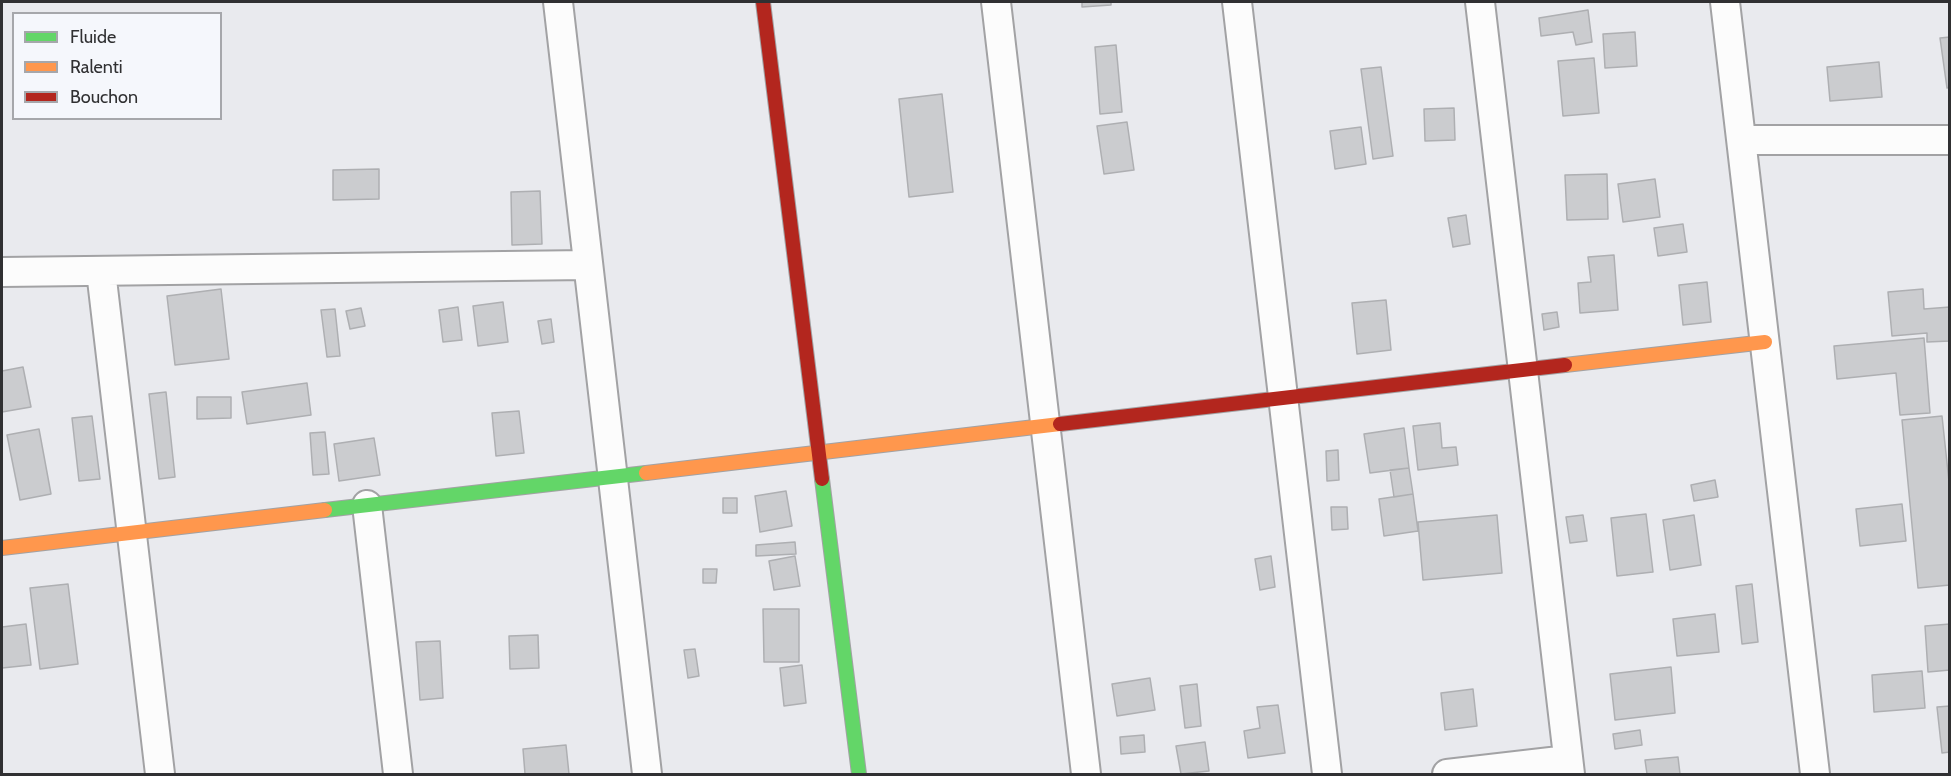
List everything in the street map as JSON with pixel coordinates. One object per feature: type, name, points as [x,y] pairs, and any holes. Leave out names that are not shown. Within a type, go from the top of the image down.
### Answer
[{"type":"street","points":[[558,2],[647,774]]},
{"type":"street","points":[[764,2],[859,774]]},
{"type":"street","points":[[996,2],[1086,774]]},
{"type":"street","points":[[1237,2],[1327,774]]},
{"type":"street","points":[[1447,774],[1569,767],[1480,2]]},
{"type":"street","points":[[1725,2],[1815,774]]},
{"type":"street","points":[[1742,140],[1950,140]]},
{"type":"street","points":[[2,272],[588,265]]},
{"type":"street","points":[[101,270],[160,774]]},
{"type":"street","points":[[2,548],[1765,342]]},
{"type":"street","points":[[367,505],[398,774]]},
{"type":"building","points":[[1082,2],[1111,2],[1111,5],[1082,7]]},
{"type":"building","points":[[1588,10],[1592,42],[1576,45],[1573,32],[1541,36],[1539,18]]},
{"type":"building","points":[[1635,32],[1637,66],[1605,68],[1603,34]]},
{"type":"building","points":[[1950,37],[1950,87],[1947,88],[1940,38]]},
{"type":"building","points":[[1116,45],[1122,112],[1100,114],[1095,47]]},
{"type":"building","points":[[1594,58],[1599,113],[1563,116],[1558,61]]},
{"type":"building","points":[[1879,62],[1882,97],[1830,101],[1827,67]]},
{"type":"building","points":[[1381,67],[1393,156],[1373,159],[1361,69]]},
{"type":"building","points":[[942,94],[953,192],[909,197],[899,99]]},
{"type":"building","points":[[1454,108],[1455,140],[1425,141],[1424,109]]},
{"type":"building","points":[[1127,122],[1134,170],[1104,174],[1097,126]]},
{"type":"building","points":[[1361,127],[1366,164],[1335,169],[1330,131]]},
{"type":"building","points":[[379,169],[379,199],[333,200],[333,170]]},
{"type":"building","points":[[1607,174],[1608,219],[1567,220],[1565,175]]},
{"type":"building","points":[[1655,179],[1660,217],[1623,222],[1618,184]]},
{"type":"building","points":[[540,191],[542,244],[512,245],[511,192]]},
{"type":"building","points":[[1466,215],[1470,244],[1453,247],[1448,218]]},
{"type":"building","points":[[1683,224],[1687,252],[1658,256],[1654,228]]},
{"type":"building","points":[[1614,255],[1618,310],[1580,313],[1578,283],[1591,282],[1588,257]]},
{"type":"building","points":[[1707,282],[1711,322],[1683,325],[1679,285]]},
{"type":"building","points":[[221,289],[229,359],[175,365],[167,296]]},
{"type":"building","points":[[1923,289],[1924,309],[1950,307],[1950,341],[1927,342],[1927,333],[1892,336],[1888,292]]},
{"type":"building","points":[[1386,300],[1391,350],[1357,354],[1352,303]]},
{"type":"building","points":[[503,302],[508,342],[478,346],[473,306]]},
{"type":"building","points":[[458,307],[462,340],[443,342],[439,310]]},
{"type":"building","points":[[361,308],[365,326],[350,329],[346,311]]},
{"type":"building","points":[[335,309],[340,356],[327,357],[321,310]]},
{"type":"building","points":[[1557,312],[1559,327],[1544,330],[1542,314]]},
{"type":"building","points":[[551,319],[554,342],[542,344],[538,321]]},
{"type":"building","points":[[1924,338],[1930,413],[1900,415],[1896,373],[1837,379],[1834,346]]},
{"type":"building","points":[[23,367],[31,407],[2,412],[2,371]]},
{"type":"building","points":[[307,383],[311,415],[247,424],[242,392]]},
{"type":"building","points":[[166,392],[175,477],[159,479],[149,394]]},
{"type":"building","points":[[197,397],[231,397],[231,418],[197,419]]},
{"type":"building","points":[[519,411],[524,453],[496,456],[492,413]]},
{"type":"building","points":[[92,416],[100,479],[79,481],[72,418]]},
{"type":"building","points":[[1942,416],[1950,491],[1950,585],[1918,588],[1902,420]]},
{"type":"building","points":[[1440,423],[1442,448],[1456,447],[1458,465],[1418,470],[1413,426]]},
{"type":"building","points":[[1404,428],[1409,468],[1370,473],[1364,434]]},
{"type":"building","points":[[39,429],[51,494],[20,500],[7,435]]},
{"type":"building","points":[[325,432],[329,474],[313,475],[310,433]]},
{"type":"building","points":[[374,438],[380,475],[339,481],[334,444]]},
{"type":"building","points":[[1338,450],[1339,480],[1327,481],[1326,451]]},
{"type":"building","points":[[1409,468],[1413,494],[1394,497],[1390,470]]},
{"type":"building","points":[[1715,480],[1718,497],[1694,501],[1691,485]]},
{"type":"building","points":[[786,491],[792,526],[760,532],[755,496]]},
{"type":"building","points":[[1413,494],[1418,531],[1384,536],[1379,499]]},
{"type":"building","points":[[723,498],[737,498],[737,513],[723,513]]},
{"type":"building","points":[[1902,504],[1906,541],[1860,546],[1856,509]]},
{"type":"building","points":[[1331,507],[1347,507],[1348,529],[1332,530]]},
{"type":"building","points":[[1646,514],[1653,572],[1617,576],[1611,518]]},
{"type":"building","points":[[1497,515],[1502,573],[1423,580],[1418,522]]},
{"type":"building","points":[[1583,515],[1587,541],[1570,543],[1566,517]]},
{"type":"building","points":[[1694,515],[1701,565],[1670,570],[1663,520]]},
{"type":"building","points":[[795,542],[796,554],[756,556],[756,545]]},
{"type":"building","points":[[795,556],[800,586],[774,590],[769,561]]},
{"type":"building","points":[[1271,556],[1275,587],[1260,590],[1255,559]]},
{"type":"building","points":[[703,569],[717,569],[716,583],[703,583]]},
{"type":"building","points":[[68,584],[78,664],[40,669],[30,588]]},
{"type":"building","points":[[1752,584],[1758,642],[1742,644],[1736,586]]},
{"type":"building","points":[[763,609],[799,609],[799,662],[764,662]]},
{"type":"building","points":[[1715,614],[1719,652],[1677,656],[1673,619]]},
{"type":"building","points":[[26,624],[31,665],[2,668],[2,627]]},
{"type":"building","points":[[1950,624],[1950,670],[1928,672],[1925,626]]},
{"type":"building","points":[[538,635],[539,668],[510,669],[509,636]]},
{"type":"building","points":[[440,641],[443,698],[420,700],[416,642]]},
{"type":"building","points":[[695,649],[699,676],[688,678],[684,650]]},
{"type":"building","points":[[802,665],[806,703],[784,706],[780,668]]},
{"type":"building","points":[[1671,667],[1675,713],[1615,720],[1610,674]]},
{"type":"building","points":[[1922,671],[1925,708],[1874,712],[1872,675]]},
{"type":"building","points":[[1150,678],[1155,710],[1117,716],[1112,684]]},
{"type":"building","points":[[1197,684],[1201,726],[1185,728],[1180,686]]},
{"type":"building","points":[[1473,689],[1477,726],[1445,730],[1441,693]]},
{"type":"building","points":[[1278,705],[1285,753],[1248,758],[1244,731],[1260,728],[1257,707]]},
{"type":"building","points":[[1950,706],[1950,752],[1942,753],[1937,707]]},
{"type":"building","points":[[1640,730],[1642,745],[1615,749],[1613,734]]},
{"type":"building","points":[[1144,735],[1145,752],[1121,754],[1120,737]]},
{"type":"building","points":[[1205,742],[1209,771],[1181,774],[1176,746]]},
{"type":"building","points":[[566,745],[569,774],[525,774],[523,749]]},
{"type":"building","points":[[1678,757],[1680,774],[1647,774],[1645,760]]},
{"type":"traffic: fast","points":[[325,510],[646,473]]},
{"type":"traffic: fast","points":[[822,479],[859,774]]},
{"type":"traffic: slow","points":[[1565,365],[1765,342]]},
{"type":"traffic: slow","points":[[646,473],[1060,424]]},
{"type":"traffic: slow","points":[[2,548],[325,510]]},
{"type":"traffic: jam","points":[[763,2],[822,479]]},
{"type":"traffic: jam","points":[[1060,424],[1565,365]]}]
